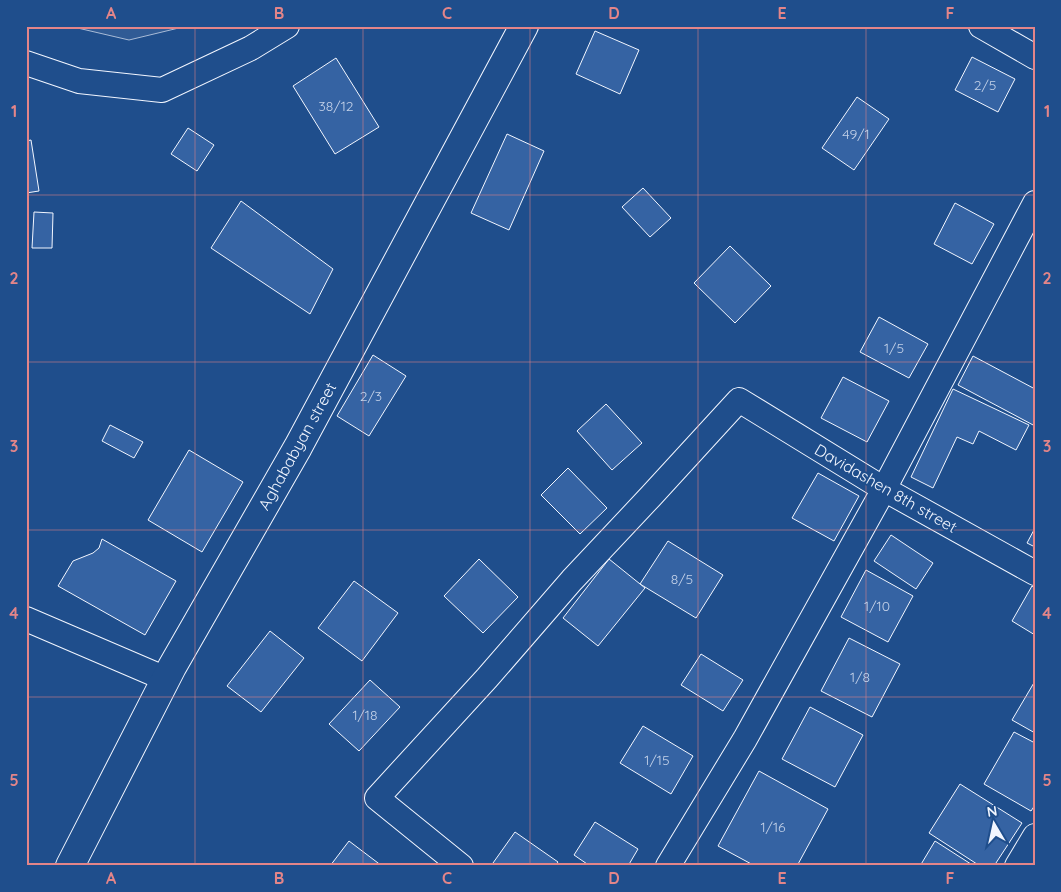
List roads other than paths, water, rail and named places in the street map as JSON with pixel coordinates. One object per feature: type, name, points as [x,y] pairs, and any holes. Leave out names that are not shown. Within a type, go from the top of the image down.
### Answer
[{"type":"street","points":[[26,63],[79,81],[162,90],[251,48],[287,26]]},
{"type":"street","name":"Aghababyan street","points":[[70,866],[166,679],[298,447],[524,26]]},
{"type":"street","points":[[981,26],[1035,57]]},
{"type":"street","points":[[668,866],[745,739],[884,489],[1035,203]]},
{"type":"street","name":"Davidashen 8th street","points":[[461,866],[377,798],[487,678],[572,580],[739,400],[884,489],[1035,573]]},
{"type":"street","points":[[26,619],[166,679]]},
{"type":"street","points":[[1018,866],[1035,836]]}]
